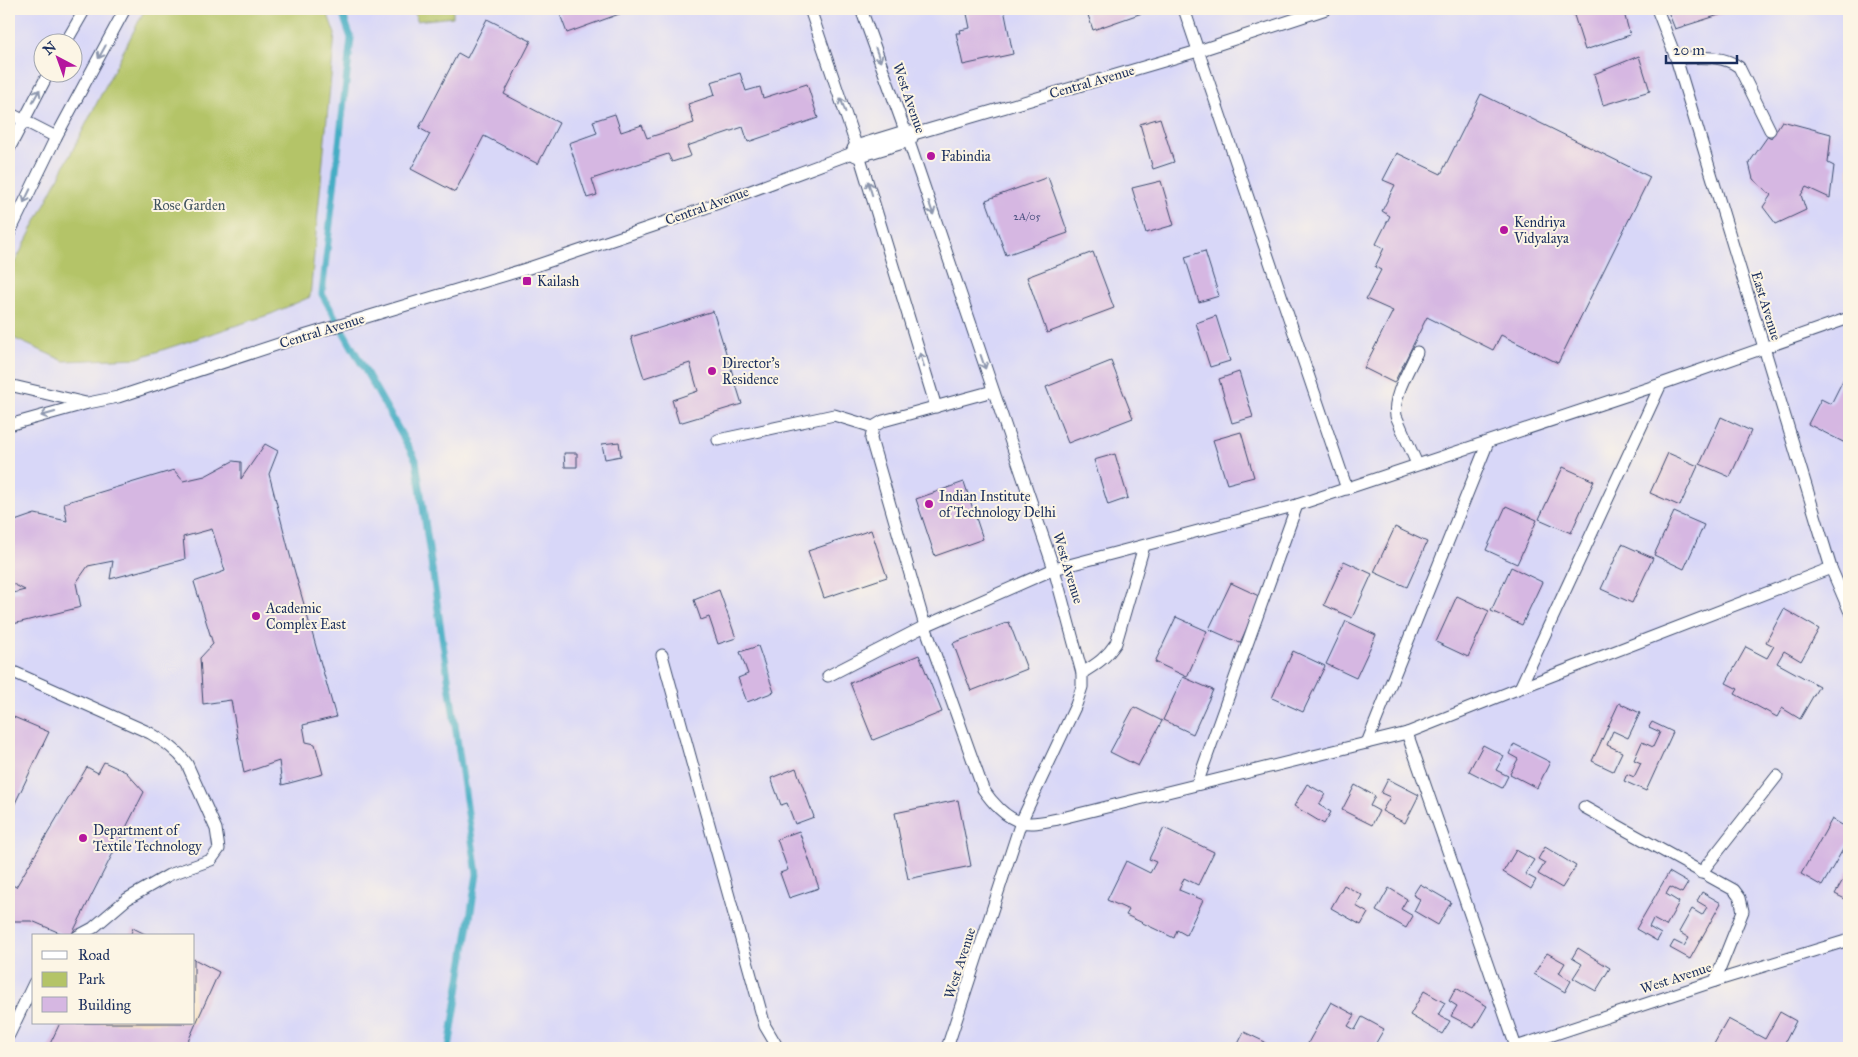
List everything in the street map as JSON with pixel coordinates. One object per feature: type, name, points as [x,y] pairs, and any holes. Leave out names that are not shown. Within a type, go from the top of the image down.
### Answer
[{"type":"street","name":"Central Avenue","points":[[858,151],[907,136]]},
{"type":"lane","points":[[72,32],[85,9]]},
{"type":"lane","points":[[9,234],[56,137],[125,9]]},
{"type":"lane","points":[[810,9],[858,151],[936,407]]},
{"type":"lane","name":"West Avenue","points":[[861,9],[907,136],[1054,570],[1082,673],[1082,687],[1076,705],[1021,822],[947,1048]]},
{"type":"lane","points":[[1184,9],[1346,489]]},
{"type":"lane","name":"Central Avenue","points":[[907,136],[1198,51],[1326,9]]},
{"type":"lane","name":"East Avenue","points":[[1657,9],[1676,58],[1831,568],[1849,609]]},
{"type":"lane","points":[[1676,58],[1720,58],[1733,62],[1740,67],[1770,130]]},
{"type":"lane","points":[[9,149],[44,82]]},
{"type":"lane","points":[[9,113],[56,137]]},
{"type":"lane","name":"Central Avenue","points":[[9,425],[88,403],[118,397],[328,328],[529,268],[686,214],[858,151]]},
{"type":"lane","points":[[828,676],[925,626],[1054,570],[1297,505],[1661,384],[1849,318]]},
{"type":"lane","points":[[1417,352],[1396,400],[1394,410],[1417,464]]},
{"type":"lane","points":[[1520,688],[1661,384]]},
{"type":"lane","name":"Central Avenue","points":[[9,385],[88,403]]},
{"type":"lane","points":[[718,440],[834,414],[873,427],[883,421],[993,390]]},
{"type":"lane","points":[[873,427],[871,439],[879,471],[925,626],[982,788],[991,802],[1002,812],[1021,822],[1043,822],[1058,819],[1407,733],[1831,568]]},
{"type":"lane","points":[[1367,743],[1488,442]]},
{"type":"lane","points":[[1197,784],[1297,505]]},
{"type":"lane","points":[[1082,673],[1099,663],[1109,654],[1116,643],[1144,546]]},
{"type":"lane","points":[[662,654],[765,1026],[778,1048]]},
{"type":"lane","points":[[9,670],[150,733],[181,754],[216,829],[219,849],[212,860],[169,875],[127,898],[93,928],[82,934]]},
{"type":"lane","points":[[1407,733],[1515,1048]]},
{"type":"lane","points":[[1701,873],[1777,776]]},
{"type":"lane","points":[[1584,807],[1734,890],[1740,898],[1743,911],[1716,981]]},
{"type":"lane","name":"West Avenue","points":[[1515,1048],[1716,981],[1849,940]]},
{"type":"lane","points":[[9,1035],[32,987]]},
{"type":"shaded area","name":"Indian Institute of Technology Delhi","points":[[9,9],[1849,9],[1849,1048],[9,1048]]},
{"type":"green space","name":"Rose Garden","points":[[145,9],[326,9],[335,34],[310,297],[271,314],[138,358],[64,361],[9,336],[9,274]]},
{"type":"green space","points":[[415,9],[453,9],[453,17],[416,21]]},
{"type":"building","points":[[558,9],[633,9],[567,33]]},
{"type":"building","points":[[966,9],[1004,9],[1013,54],[963,65],[956,33],[961,33],[960,30],[970,28]]},
{"type":"building","points":[[1086,9],[1140,9],[1142,13],[1093,30]]},
{"type":"building","points":[[1572,9],[1623,9],[1630,35],[1585,50]]},
{"type":"building","points":[[1667,9],[1738,9],[1675,29]]},
{"type":"building","points":[[487,19],[531,41],[504,94],[559,123],[538,164],[484,136],[455,192],[411,169],[430,134],[419,128],[458,53],[467,58]]},
{"type":"building","points":[[1639,56],[1650,91],[1603,105],[1594,74]]},
{"type":"building","points":[[740,73],[746,91],[760,87],[763,98],[807,84],[818,118],[748,142],[743,127],[687,146],[691,156],[672,162],[668,154],[592,179],[597,195],[587,198],[569,143],[597,133],[593,121],[615,114],[621,132],[642,125],[647,138],[694,123],[688,104],[715,95],[711,82]]},
{"type":"building","name":"Kendriya Vidyalaya","points":[[1481,94],[1650,177],[1558,363],[1501,335],[1493,350],[1427,317],[1394,383],[1364,368],[1393,311],[1366,299],[1381,270],[1375,267],[1384,248],[1376,244],[1390,216],[1382,211],[1395,185],[1383,180],[1397,153],[1441,174]]},
{"type":"building","points":[[1160,118],[1174,162],[1153,169],[1140,124]]},
{"type":"building","points":[[1782,121],[1831,134],[1828,163],[1834,166],[1830,198],[1806,187],[1801,195],[1806,210],[1776,224],[1763,207],[1771,195],[1753,179],[1749,163],[1768,136],[1771,138]]},
{"type":"building","points":[[1048,177],[1068,233],[1006,255],[986,200]]},
{"type":"building","points":[[1161,181],[1174,225],[1146,233],[1132,188]]},
{"type":"building","points":[[1205,251],[1219,296],[1199,302],[1185,257]]},
{"type":"building","points":[[1093,252],[1114,308],[1047,333],[1027,277]]},
{"type":"building","name":"Director's Residence","points":[[713,311],[742,404],[679,423],[672,400],[698,391],[690,363],[644,378],[631,337]]},
{"type":"building","points":[[1216,316],[1230,361],[1210,367],[1196,323]]},
{"type":"building","points":[[1111,361],[1133,418],[1068,443],[1046,387]]},
{"type":"building","points":[[1849,368],[1849,445],[1808,424],[1821,399],[1831,404]]},
{"type":"building","points":[[1239,372],[1253,417],[1232,423],[1219,379]]},
{"type":"building","points":[[1721,417],[1751,431],[1730,477],[1700,464]]},
{"type":"building","points":[[1241,432],[1254,477],[1227,484],[1213,440]]},
{"type":"building","points":[[619,442],[621,456],[605,459],[602,444]]},
{"type":"building","name":"Academic Complex East","points":[[265,444],[278,451],[269,474],[336,717],[303,725],[306,742],[315,744],[323,774],[282,785],[279,761],[244,773],[231,700],[203,704],[200,658],[213,644],[194,582],[225,571],[212,529],[183,537],[185,559],[110,579],[113,561],[88,566],[76,583],[81,607],[9,625],[9,594],[25,590],[9,582],[9,527],[12,522],[35,514],[67,521],[64,503],[174,470],[183,481],[205,476],[233,461],[241,462],[241,479]]},
{"type":"building","points":[[564,453],[577,453],[577,467],[565,467]]},
{"type":"building","points":[[1668,453],[1698,466],[1680,506],[1650,493]]},
{"type":"building","points":[[1115,454],[1128,498],[1108,505],[1094,460]]},
{"type":"building","points":[[1563,467],[1594,481],[1571,533],[1539,519]]},
{"type":"building","points":[[964,482],[983,539],[935,556],[916,499]]},
{"type":"building","points":[[1506,506],[1537,520],[1517,564],[1486,550]]},
{"type":"building","points":[[1674,512],[1704,525],[1684,569],[1654,555]]},
{"type":"building","points":[[1395,527],[1427,542],[1407,587],[1374,572]]},
{"type":"building","points":[[871,530],[887,577],[824,598],[808,551]]},
{"type":"building","points":[[1622,544],[1653,558],[1632,603],[1601,589]]},
{"type":"building","points":[[1344,561],[1372,574],[1352,618],[1324,605]]},
{"type":"building","points":[[1511,567],[1542,582],[1522,625],[1491,611]]},
{"type":"building","points":[[1231,583],[1261,597],[1240,643],[1209,629]]},
{"type":"building","points":[[719,590],[736,638],[718,644],[709,617],[701,620],[694,600]]},
{"type":"building","points":[[1457,596],[1489,611],[1468,657],[1436,642]]},
{"type":"building","points":[[1784,609],[1819,629],[1801,661],[1784,651],[1777,663],[1819,686],[1800,719],[1782,708],[1777,717],[1735,694],[1738,689],[1726,683],[1746,647],[1767,658],[1774,646],[1766,642]]},
{"type":"building","points":[[1176,617],[1207,631],[1187,677],[1155,662]]},
{"type":"building","points":[[1346,621],[1376,635],[1356,678],[1326,664]]},
{"type":"building","points":[[1009,622],[1027,669],[971,691],[953,643]]},
{"type":"building","points":[[758,646],[774,692],[747,702],[738,678],[748,674],[740,652]]},
{"type":"building","points":[[1293,651],[1325,666],[1303,712],[1272,698]]},
{"type":"building","points":[[919,655],[942,712],[873,740],[850,683]]},
{"type":"building","points":[[1183,677],[1213,690],[1193,734],[1163,720]]},
{"type":"building","points":[[1619,703],[1640,713],[1628,738],[1613,731],[1607,745],[1622,752],[1613,771],[1592,761]]},
{"type":"building","points":[[1134,707],[1162,721],[1138,766],[1110,752]]},
{"type":"building","points":[[9,715],[49,732],[9,816]]},
{"type":"building","points":[[1652,722],[1673,732],[1646,791],[1624,781],[1627,774],[1634,777],[1641,763],[1634,760],[1642,742],[1653,747],[1660,732],[1649,727]]},
{"type":"building","points":[[1514,744],[1550,762],[1537,788],[1510,774],[1518,759],[1509,754]]},
{"type":"building","points":[[1483,745],[1504,756],[1496,770],[1508,776],[1502,788],[1469,771]]},
{"type":"building","name":"Department of Textile Technology","points":[[104,762],[126,772],[144,792],[72,934],[62,934],[32,921],[13,921],[9,919],[9,883],[16,887],[87,767],[98,773]]},
{"type":"building","points":[[796,768],[814,817],[795,824],[787,803],[781,805],[771,778]]},
{"type":"building","points":[[1388,779],[1419,795],[1405,823],[1382,811],[1390,797],[1381,793]]},
{"type":"building","points":[[1307,784],[1325,794],[1319,805],[1331,812],[1324,824],[1294,806]]},
{"type":"building","points":[[1355,785],[1375,796],[1370,806],[1379,811],[1372,825],[1342,810]]},
{"type":"building","points":[[958,800],[971,866],[908,879],[895,813]]},
{"type":"building","points":[[1832,819],[1849,829],[1849,839],[1822,886],[1801,874]]},
{"type":"building","points":[[1164,828],[1214,852],[1198,885],[1184,878],[1179,890],[1203,900],[1186,935],[1177,930],[1174,938],[1126,915],[1129,910],[1107,900],[1126,861],[1150,873],[1156,862],[1149,859]]},
{"type":"building","points":[[799,831],[819,888],[789,898],[780,873],[788,870],[777,839]]},
{"type":"building","points":[[1545,847],[1576,866],[1562,888],[1538,874],[1545,863],[1538,859]]},
{"type":"building","points":[[1516,850],[1534,860],[1525,874],[1536,880],[1531,889],[1503,872]]},
{"type":"building","points":[[1849,869],[1849,901],[1835,894]]},
{"type":"building","points":[[1669,872],[1688,883],[1682,893],[1670,887],[1666,894],[1679,902],[1666,926],[1653,919],[1649,927],[1661,934],[1657,941],[1636,929]]},
{"type":"building","points":[[1420,884],[1451,902],[1438,925],[1414,911],[1420,899],[1413,895]]},
{"type":"building","points":[[1344,885],[1362,895],[1356,906],[1368,913],[1361,925],[1331,908]]},
{"type":"building","points":[[1389,888],[1407,899],[1401,909],[1413,916],[1406,928],[1376,911]]},
{"type":"building","points":[[1702,892],[1721,903],[1690,959],[1670,948],[1674,941],[1684,946],[1689,938],[1679,932],[1692,909],[1702,915],[1707,907],[1697,901]]},
{"type":"building","points":[[133,928],[145,934],[131,934]]},
{"type":"building","points":[[1578,948],[1610,968],[1596,991],[1573,978],[1582,964],[1572,958]]},
{"type":"building","points":[[1547,953],[1565,963],[1559,973],[1571,981],[1565,992],[1534,974]]},
{"type":"building","points":[[195,960],[219,972],[185,1048],[48,1048],[60,1024],[195,1024]]},
{"type":"building","points":[[1456,988],[1487,1006],[1474,1028],[1451,1016],[1457,1006],[1449,1001]]},
{"type":"building","points":[[1424,991],[1445,1003],[1438,1015],[1450,1021],[1442,1034],[1410,1015]]},
{"type":"building","points":[[1331,1002],[1355,1015],[1348,1026],[1355,1030],[1362,1017],[1384,1029],[1373,1048],[1342,1048],[1337,1045],[1336,1048],[1317,1048],[1308,1043]]},
{"type":"building","points":[[1780,1012],[1796,1021],[1782,1048],[1769,1048],[1762,1045],[1760,1048],[1722,1048],[1714,1044],[1728,1019],[1765,1039]]},
{"type":"building","points":[[1244,1032],[1265,1042],[1262,1048],[1236,1048]]},
{"type":"waterway","points":[[341,9],[351,38],[322,294],[416,460],[477,874],[449,1048]]},
{"type":"place","name":"Fabindia","points":[[931,156]]},
{"type":"place","name":"Kendriya Vidyalaya","points":[[1504,230]]},
{"type":"place","name":"Kailash","points":[[527,281]]},
{"type":"place","name":"Director's Residence","points":[[712,371]]},
{"type":"place","name":"Indian Institute of Technology Delhi","points":[[929,504]]},
{"type":"place","name":"Academic Complex East","points":[[256,616]]},
{"type":"place","name":"Department of Textile Technology","points":[[83,838]]}]
